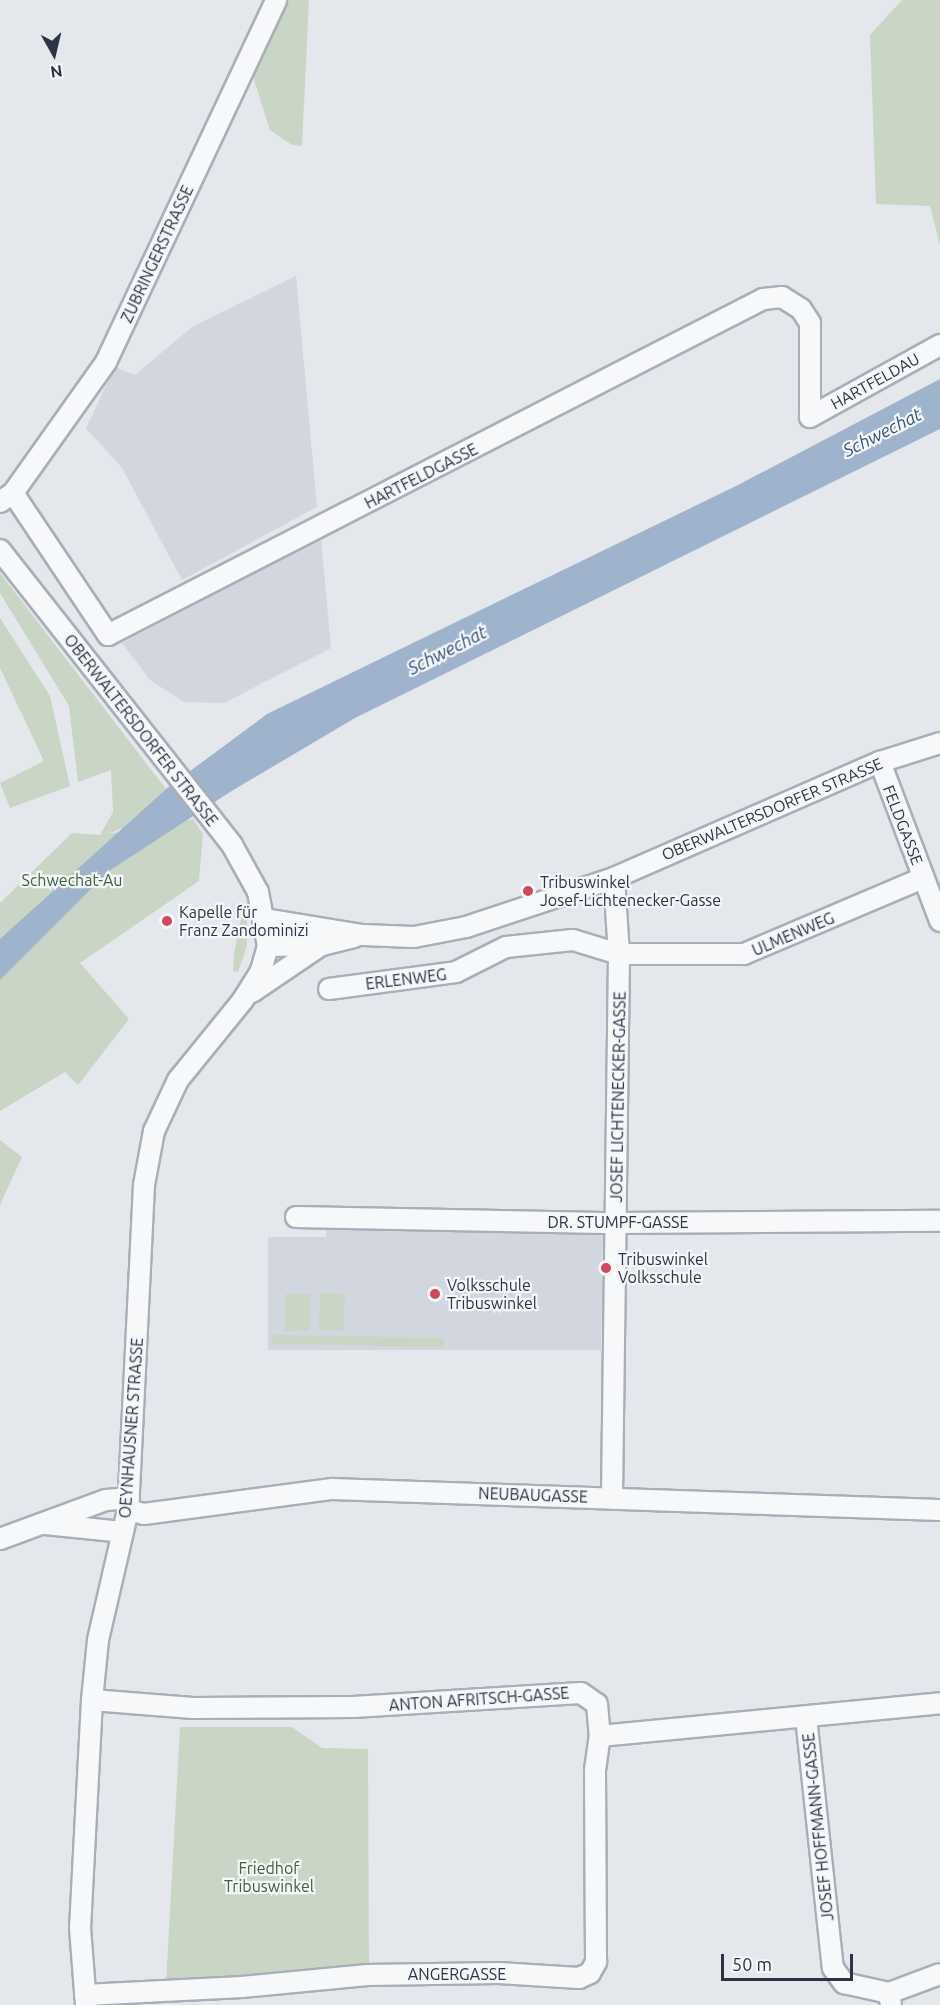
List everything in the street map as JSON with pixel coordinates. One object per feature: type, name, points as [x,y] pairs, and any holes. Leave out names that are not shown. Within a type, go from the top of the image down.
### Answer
[{"type":"street","name":"ZUBRINGERSTRASSE","points":[[6,498],[106,362],[276,0]]},
{"type":"street","name":"HARTFELDGASSE","points":[[6,498],[108,635],[763,299],[782,297],[801,309],[810,324],[810,417]]},
{"type":"street","name":"HARTFELDAU","points":[[810,417],[940,345]]},
{"type":"street","name":"OBERWALTERSDORFER STRASSE","points":[[0,550],[225,837],[245,865],[265,919]]},
{"type":"street","name":"OBERWALTERSDORFER STRASSE","points":[[363,935],[414,937],[466,927],[614,878],[879,762],[940,743]]},
{"type":"street","name":"FELDGASSE","points":[[879,762],[940,921]]},
{"type":"street","name":"JOSEF LICHTENECKER-GASSE","points":[[612,1497],[619,954],[614,878]]},
{"type":"street","name":"ULMENWEG","points":[[619,954],[744,954],[923,878]]},
{"type":"street","points":[[265,919],[363,935]]},
{"type":"street","name":"OEYNHAUSNER STRASSE","points":[[86,2000],[80,1928],[92,1700],[98,1640],[129,1504],[144,1185],[153,1131],[178,1080],[243,1000],[261,971],[268,946],[265,919]]},
{"type":"street","points":[[268,946],[322,945],[363,935]]},
{"type":"street","name":"ERLENWEG","points":[[329,989],[456,972],[506,947],[573,940],[619,954]]},
{"type":"street","points":[[243,1000],[322,945]]},
{"type":"street","name":"DR. STUMPF-GASSE","points":[[296,1217],[616,1223],[940,1221]]},
{"type":"street","name":"NEUBAUGASSE","points":[[0,1539],[106,1500],[129,1504],[144,1515],[333,1489],[940,1510]]},
{"type":"street","points":[[36,1524],[122,1532]]},
{"type":"street","name":"ANTON AFRITSCH-GASSE","points":[[92,1700],[193,1708],[353,1707],[580,1693],[597,1704],[600,1736]]},
{"type":"street","points":[[600,1736],[940,1703]]},
{"type":"street","name":"JOSEF HOFFMANN-GASSE","points":[[806,1716],[833,1968],[844,1983],[890,1999]]},
{"type":"street","name":"ANGERGASSE","points":[[86,2000],[367,1975],[499,1973],[579,1978],[590,1973],[596,1962],[595,1770],[600,1736]]},
{"type":"street","points":[[890,1999],[940,1974]]},
{"type":"shaded area","points":[[296,276],[317,507],[182,580],[122,468],[86,428],[115,367],[135,375],[192,327]]},
{"type":"shaded area","points":[[321,539],[331,648],[224,703],[184,702],[150,680],[122,643]]},
{"type":"shaded area","name":"Volksschule Tribuswinkel","points":[[326,1225],[603,1230],[601,1350],[268,1350],[268,1237],[326,1237]]},
{"type":"green space","points":[[289,0],[309,0],[302,146],[292,145],[270,130],[253,77]]},
{"type":"green space","points":[[902,0],[940,0],[940,245],[930,206],[876,204],[870,35]]},
{"type":"green space","name":"Schwechat-Au","points":[[0,573],[166,789],[123,828],[107,834],[193,819],[203,834],[199,881],[80,963],[129,1019],[78,1085],[65,1072],[0,1111],[0,903],[72,833],[100,835],[113,812],[111,770],[78,782],[69,706],[0,593]]},
{"type":"green space","points":[[0,618],[50,696],[70,786],[10,808],[0,783],[44,761],[0,668]]},
{"type":"green space","points":[[241,917],[247,919],[247,946],[238,972],[233,971]]},
{"type":"green space","points":[[0,1140],[22,1157],[0,1205]]},
{"type":"green space","points":[[320,1293],[345,1294],[344,1331],[319,1330]]},
{"type":"green space","points":[[285,1294],[310,1294],[310,1331],[285,1331]]},
{"type":"green space","points":[[272,1335],[444,1338],[444,1347],[272,1344]]},
{"type":"green space","name":"Friedhof Tribuswinkel","points":[[180,1727],[292,1727],[322,1748],[368,1749],[369,1970],[166,1984]]},
{"type":"water","name":"Schwechat","points":[[940,379],[940,429],[355,718],[230,792],[109,871],[0,980],[0,939],[166,789],[267,714],[738,485]]},
{"type":"place","name":"Tribuswinkel Josef-Lichtenecker-Gasse","points":[[528,891]]},
{"type":"place","name":"Kapelle für Franz Zandominizi","points":[[167,921]]},
{"type":"place","name":"Tribuswinkel Volksschule","points":[[606,1268]]},
{"type":"place","name":"Volksschule Tribuswinkel","points":[[435,1294]]}]
